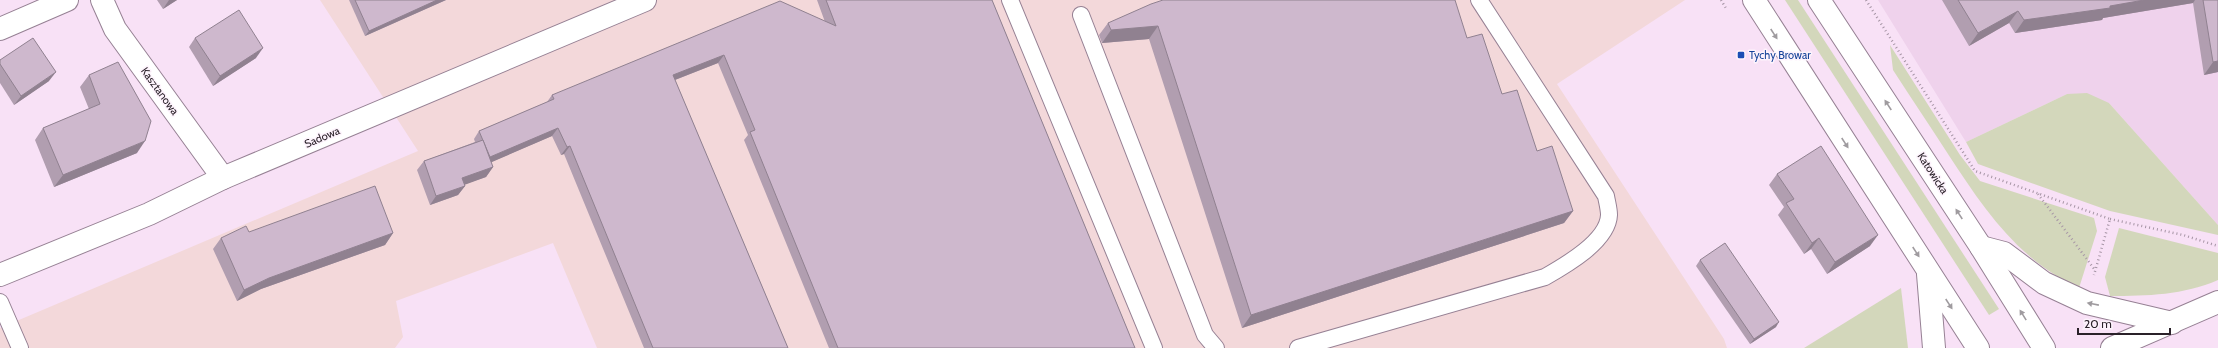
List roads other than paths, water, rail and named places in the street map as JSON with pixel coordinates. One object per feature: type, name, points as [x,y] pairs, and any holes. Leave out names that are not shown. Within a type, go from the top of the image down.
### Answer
[{"type":"main road","points":[[0,29],[67,0]]},
{"type":"main road","name":"Kasztanowa","points":[[102,0],[115,29],[223,178]]},
{"type":"main road","name":"Sadowa","points":[[0,275],[149,214],[223,178],[645,0]]},
{"type":"main road","points":[[1754,0],[1978,348]]},
{"type":"main road","name":"Katowicka","points":[[1819,0],[1981,247],[2044,348]]},
{"type":"main road","points":[[1981,247],[2004,253],[2044,283],[2087,302],[2172,322]]},
{"type":"main road","points":[[1928,271],[1934,348]]},
{"type":"main road","points":[[2112,348],[2218,302]]},
{"type":"lane","points":[[1010,0],[1154,348]]},
{"type":"lane","points":[[1298,348],[1545,277],[1575,260],[1605,229],[1609,214],[1606,196],[1479,0]]},
{"type":"lane","points":[[1081,15],[1205,335],[1216,348]]},
{"type":"lane","points":[[0,302],[20,348]]},
{"type":"place","name":"Tychy Browar","points":[[1741,55]]}]
